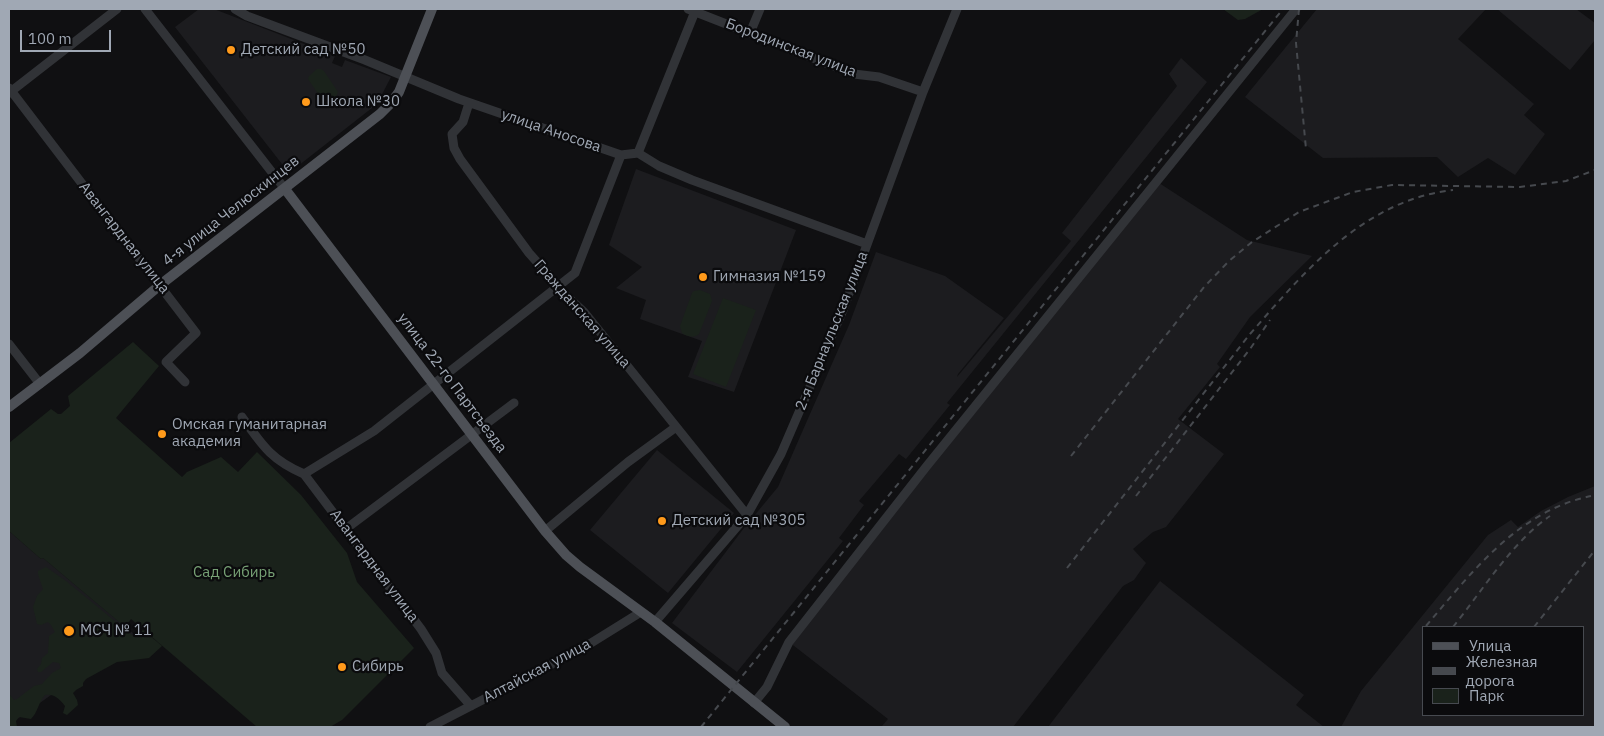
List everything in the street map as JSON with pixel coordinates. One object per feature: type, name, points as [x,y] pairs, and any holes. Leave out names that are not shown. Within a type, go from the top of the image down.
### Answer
[{"type":"main road","name":"4-я улица Челюскинцев","points":[[9,407],[104,333],[160,285],[285,189],[392,103],[406,76],[432,9]]},
{"type":"main road","name":"улица 22-го Партсъезда","points":[[285,189],[545,531],[566,555],[654,622],[785,727]]},
{"type":"street","points":[[9,91],[118,9]]},
{"type":"street","name":"улица 22-го Партсъезда","points":[[145,9],[285,189]]},
{"type":"street","name":"улица Аносова","points":[[235,9],[255,19],[406,76],[469,103],[621,155],[638,153]]},
{"type":"street","points":[[750,33],[760,9]]},
{"type":"street","name":"2-я Барнаульская улица","points":[[654,622],[747,514],[781,454],[843,310],[923,92],[957,9]]},
{"type":"street","points":[[754,703],[766,687],[789,642],[926,467],[1296,9]]},
{"type":"street","points":[[693,10],[638,153],[658,166],[692,180],[868,244]]},
{"type":"street","name":"Бородинская улица","points":[[693,10],[854,74],[879,77],[923,92]]},
{"type":"street","name":"Авангардная улица","points":[[9,91],[196,333],[166,362],[186,382]]},
{"type":"street","name":"Гражданская улица","points":[[469,103],[463,122],[452,134],[454,148],[460,159],[529,253],[556,286],[584,312],[747,514]]},
{"type":"street","points":[[304,474],[374,431],[556,286],[575,273],[621,155]]},
{"type":"street","points":[[9,344],[40,384]]},
{"type":"street","points":[[347,528],[514,403]]},
{"type":"street","name":"Авангардная улица","points":[[242,416],[275,459],[304,474],[347,528],[421,628],[436,653],[442,674],[471,706]]},
{"type":"street","points":[[545,531],[628,462],[676,427]]},
{"type":"street","name":"Алтайская улица","points":[[430,727],[582,648],[641,612]]},
{"type":"shaded area","name":"Школа №30","points":[[199,9],[214,9],[335,56],[332,63],[342,67],[345,60],[391,77],[377,104],[289,173],[175,27]]},
{"type":"shaded area","points":[[1317,9],[1486,9],[1458,39],[1534,104],[1524,115],[1545,134],[1515,175],[1488,158],[1458,177],[1437,157],[1323,158],[1245,97]]},
{"type":"shaded area","points":[[1497,9],[1576,9],[1595,23],[1595,40],[1570,70]]},
{"type":"shaded area","points":[[1181,58],[1207,82],[947,403],[950,405],[906,459],[899,454],[859,501],[864,505],[839,538],[843,541],[737,672],[672,623],[744,528],[778,487],[849,325],[876,252],[945,276],[1004,318],[957,377],[1071,241],[1062,233],[1177,86],[1169,74]]},
{"type":"shaded area","name":"Гимназия №159","points":[[636,169],[796,230],[734,392],[688,377],[702,341],[640,319],[646,300],[616,288],[642,267],[609,245]]},
{"type":"shaded area","points":[[1156,181],[1247,240],[1312,256],[1250,317],[1217,364],[1220,367],[1178,419],[1224,454],[1166,527],[1153,532],[1133,549],[1146,563],[1134,580],[1123,586],[1013,727],[883,727],[888,719],[789,642]]},
{"type":"shaded area","name":"Детский сад №305","points":[[657,450],[734,513],[668,593],[590,530]]},
{"type":"shaded area","points":[[1595,486],[1595,727],[1341,727],[1361,691],[1488,535],[1511,520],[1518,527],[1541,511]]},
{"type":"shaded area","name":"МСЧ № 11","points":[[9,531],[135,635],[9,725]]},
{"type":"shaded area","points":[[1160,581],[1304,695],[1296,705],[1324,727],[1048,727]]},
{"type":"green space","points":[[1223,9],[1263,9],[1245,19],[1238,20]]},
{"type":"green space","points":[[317,69],[324,71],[338,92],[336,96],[327,102],[323,101],[308,79]]},
{"type":"green space","points":[[700,290],[710,294],[712,301],[699,334],[688,336],[682,333],[680,326],[692,293]]},
{"type":"green space","points":[[723,298],[756,310],[726,387],[693,374]]},
{"type":"green space","name":"Сад Сибирь","points":[[133,342],[159,366],[116,418],[182,477],[187,472],[221,457],[238,472],[257,452],[301,495],[347,553],[357,582],[414,648],[342,720],[330,727],[257,727],[131,619],[125,627],[9,531],[9,443],[51,409],[61,414],[70,406],[68,396]]},
{"type":"green space","points":[[46,567],[133,636],[136,636],[143,630],[162,646],[149,658],[117,662],[86,679],[83,686],[73,693],[78,705],[67,715],[63,713],[65,706],[58,699],[51,695],[45,695],[31,719],[19,717],[16,721],[17,727],[9,727],[9,694],[14,700],[17,699],[34,686],[42,684],[52,673],[61,668],[59,663],[53,662],[41,672],[38,672],[37,669],[41,664],[42,658],[48,653],[49,636],[55,632],[48,622],[41,625],[37,624],[33,607],[37,596],[43,589],[38,571]]},
{"type":"railway","points":[[701,727],[1283,9]]},
{"type":"railway","points":[[1299,9],[1296,43],[1306,149]]},
{"type":"railway","points":[[1071,456],[1204,287],[1229,261],[1252,242],[1299,212],[1353,192],[1392,185],[1520,187],[1566,181],[1595,170]]},
{"type":"railway","points":[[1067,568],[1250,334],[1315,263],[1364,223],[1391,208],[1421,196],[1453,190]]},
{"type":"railway","points":[[1136,496],[1250,349],[1270,320]]},
{"type":"railway","points":[[1426,626],[1479,565],[1519,529],[1541,515],[1565,504],[1591,496]]},
{"type":"railway","points":[[1454,626],[1498,567],[1536,526],[1550,516]]},
{"type":"railway","points":[[1535,626],[1595,550]]},
{"type":"place","name":"Детский сад №50","points":[[231,50]]},
{"type":"place","name":"Школа №30","points":[[306,102]]},
{"type":"place","name":"Гимназия №159","points":[[703,277]]},
{"type":"place","name":"Омская гуманитарная академия","points":[[162,434]]},
{"type":"place","name":"Детский сад №305","points":[[662,521]]},
{"type":"place","name":"МСЧ № 11","points":[[69,631]]},
{"type":"place","name":"Сибирь","points":[[342,667]]}]
